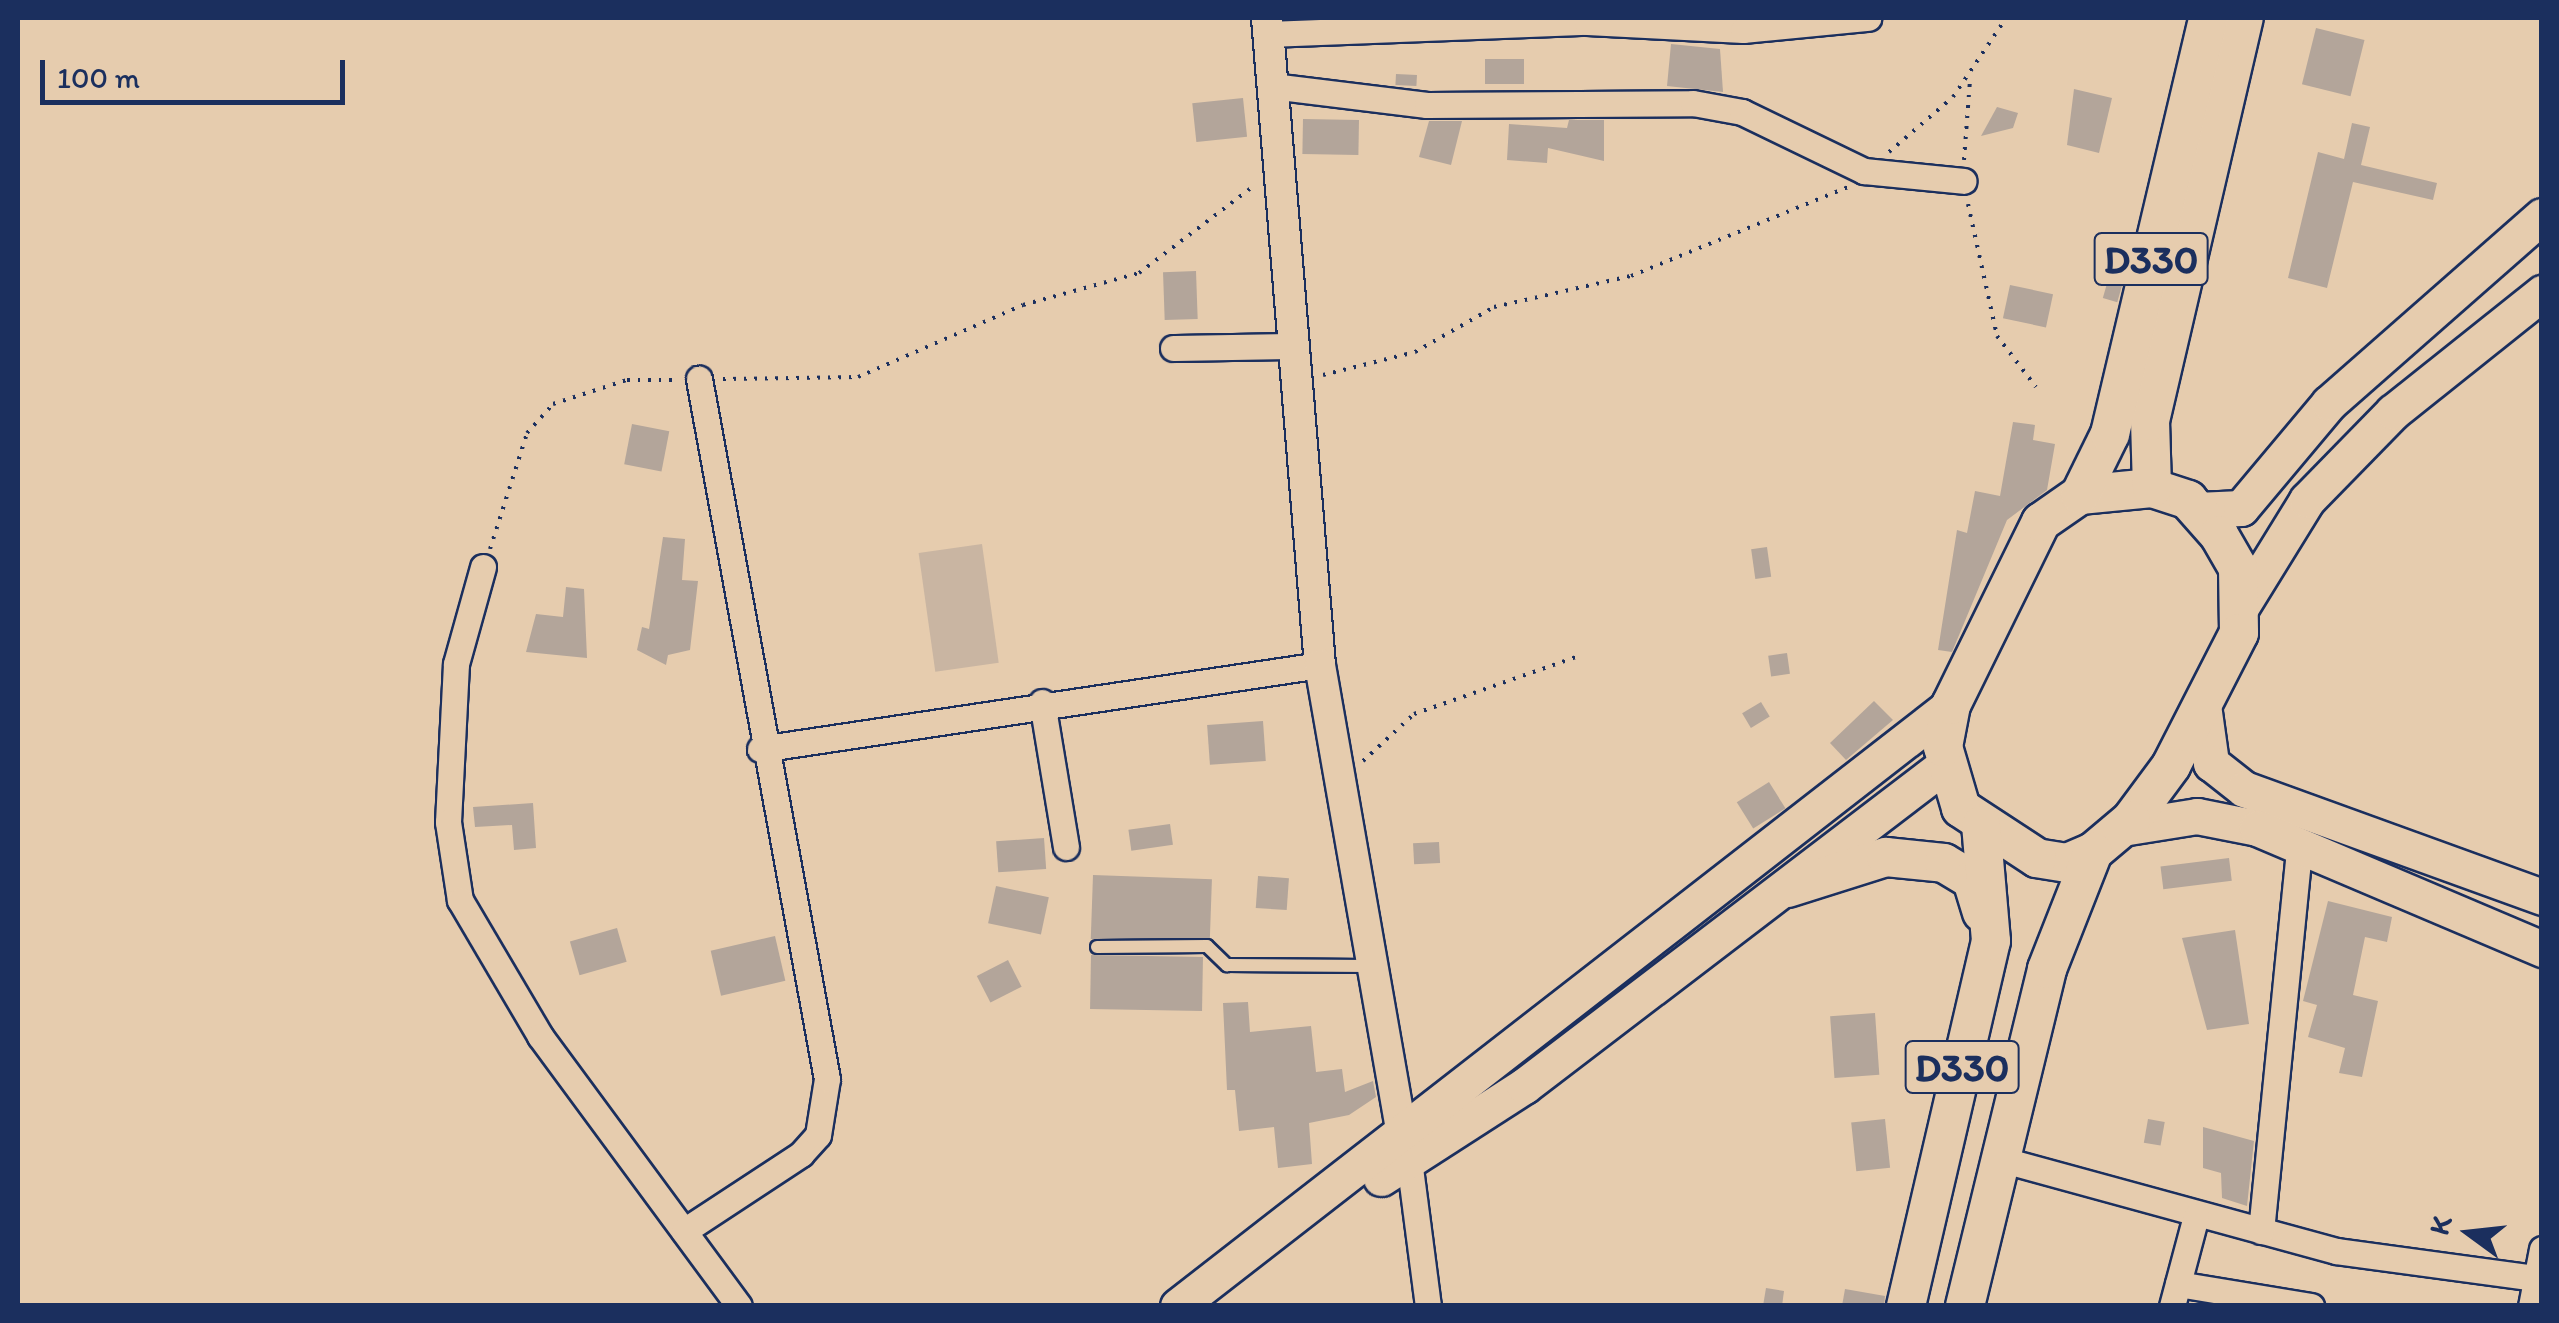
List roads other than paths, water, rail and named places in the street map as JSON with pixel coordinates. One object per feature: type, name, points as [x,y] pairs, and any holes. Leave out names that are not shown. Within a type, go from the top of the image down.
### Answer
[{"type":"main road","name":"D330","points":[[2080,495],[2110,434],[2208,18]]},
{"type":"main road","name":"D330","points":[[2152,488],[2150,421],[2244,18]]},
{"type":"main road","points":[[2197,510],[2238,568],[2239,633],[2203,705],[2122,828],[2094,852],[2067,862],[2038,858],[1960,808],[1946,764],[1951,705],[2040,522],[2080,495],[2152,488],[2197,510],[2241,508],[2328,403],[2542,216]]},
{"type":"main road","points":[[2240,607],[2307,500],[2394,412],[2542,293]]},
{"type":"main road","points":[[1406,1148],[1951,705]]},
{"type":"main road","points":[[2203,705],[2211,763],[2244,789],[2542,897]]},
{"type":"main road","points":[[1180,1306],[1788,888],[1946,764]]},
{"type":"main road","points":[[2122,828],[2197,816],[2299,848],[2542,950]]},
{"type":"main road","name":"D330","points":[[1906,1306],[1992,941],[1981,825]]},
{"type":"main road","name":"D330","points":[[1964,1306],[2047,969],[2094,852]]},
{"type":"main road","points":[[1788,888],[1886,857],[1944,864],[1972,880],[1992,941]]},
{"type":"street","points":[[1428,1306],[1406,1148],[1368,966],[1320,665],[1276,169],[1268,26],[1587,20],[1743,24],[1868,18]]},
{"type":"street","points":[[1272,86],[1427,105],[1693,103],[1742,112],[1864,171],[1964,181]]},
{"type":"street","points":[[1173,348],[1291,346]]},
{"type":"street","points":[[684,1231],[801,1154],[823,1113],[827,1079],[760,749],[699,379]]},
{"type":"street","points":[[483,568],[456,664],[448,822],[460,900],[540,1036],[739,1306]]},
{"type":"street","points":[[760,749],[1042,702],[1320,665]]},
{"type":"street","points":[[1042,702],[1066,847]]},
{"type":"street","points":[[2261,1231],[2299,848]]},
{"type":"street","points":[[2000,1160],[2261,1231],[2536,1278]]},
{"type":"street","points":[[2196,1216],[2175,1295],[2310,1306]]},
{"type":"street","points":[[2531,1306],[2542,1249]]},
{"type":"lane","points":[[1097,947],[1207,946],[1227,966],[1368,966]]}]
